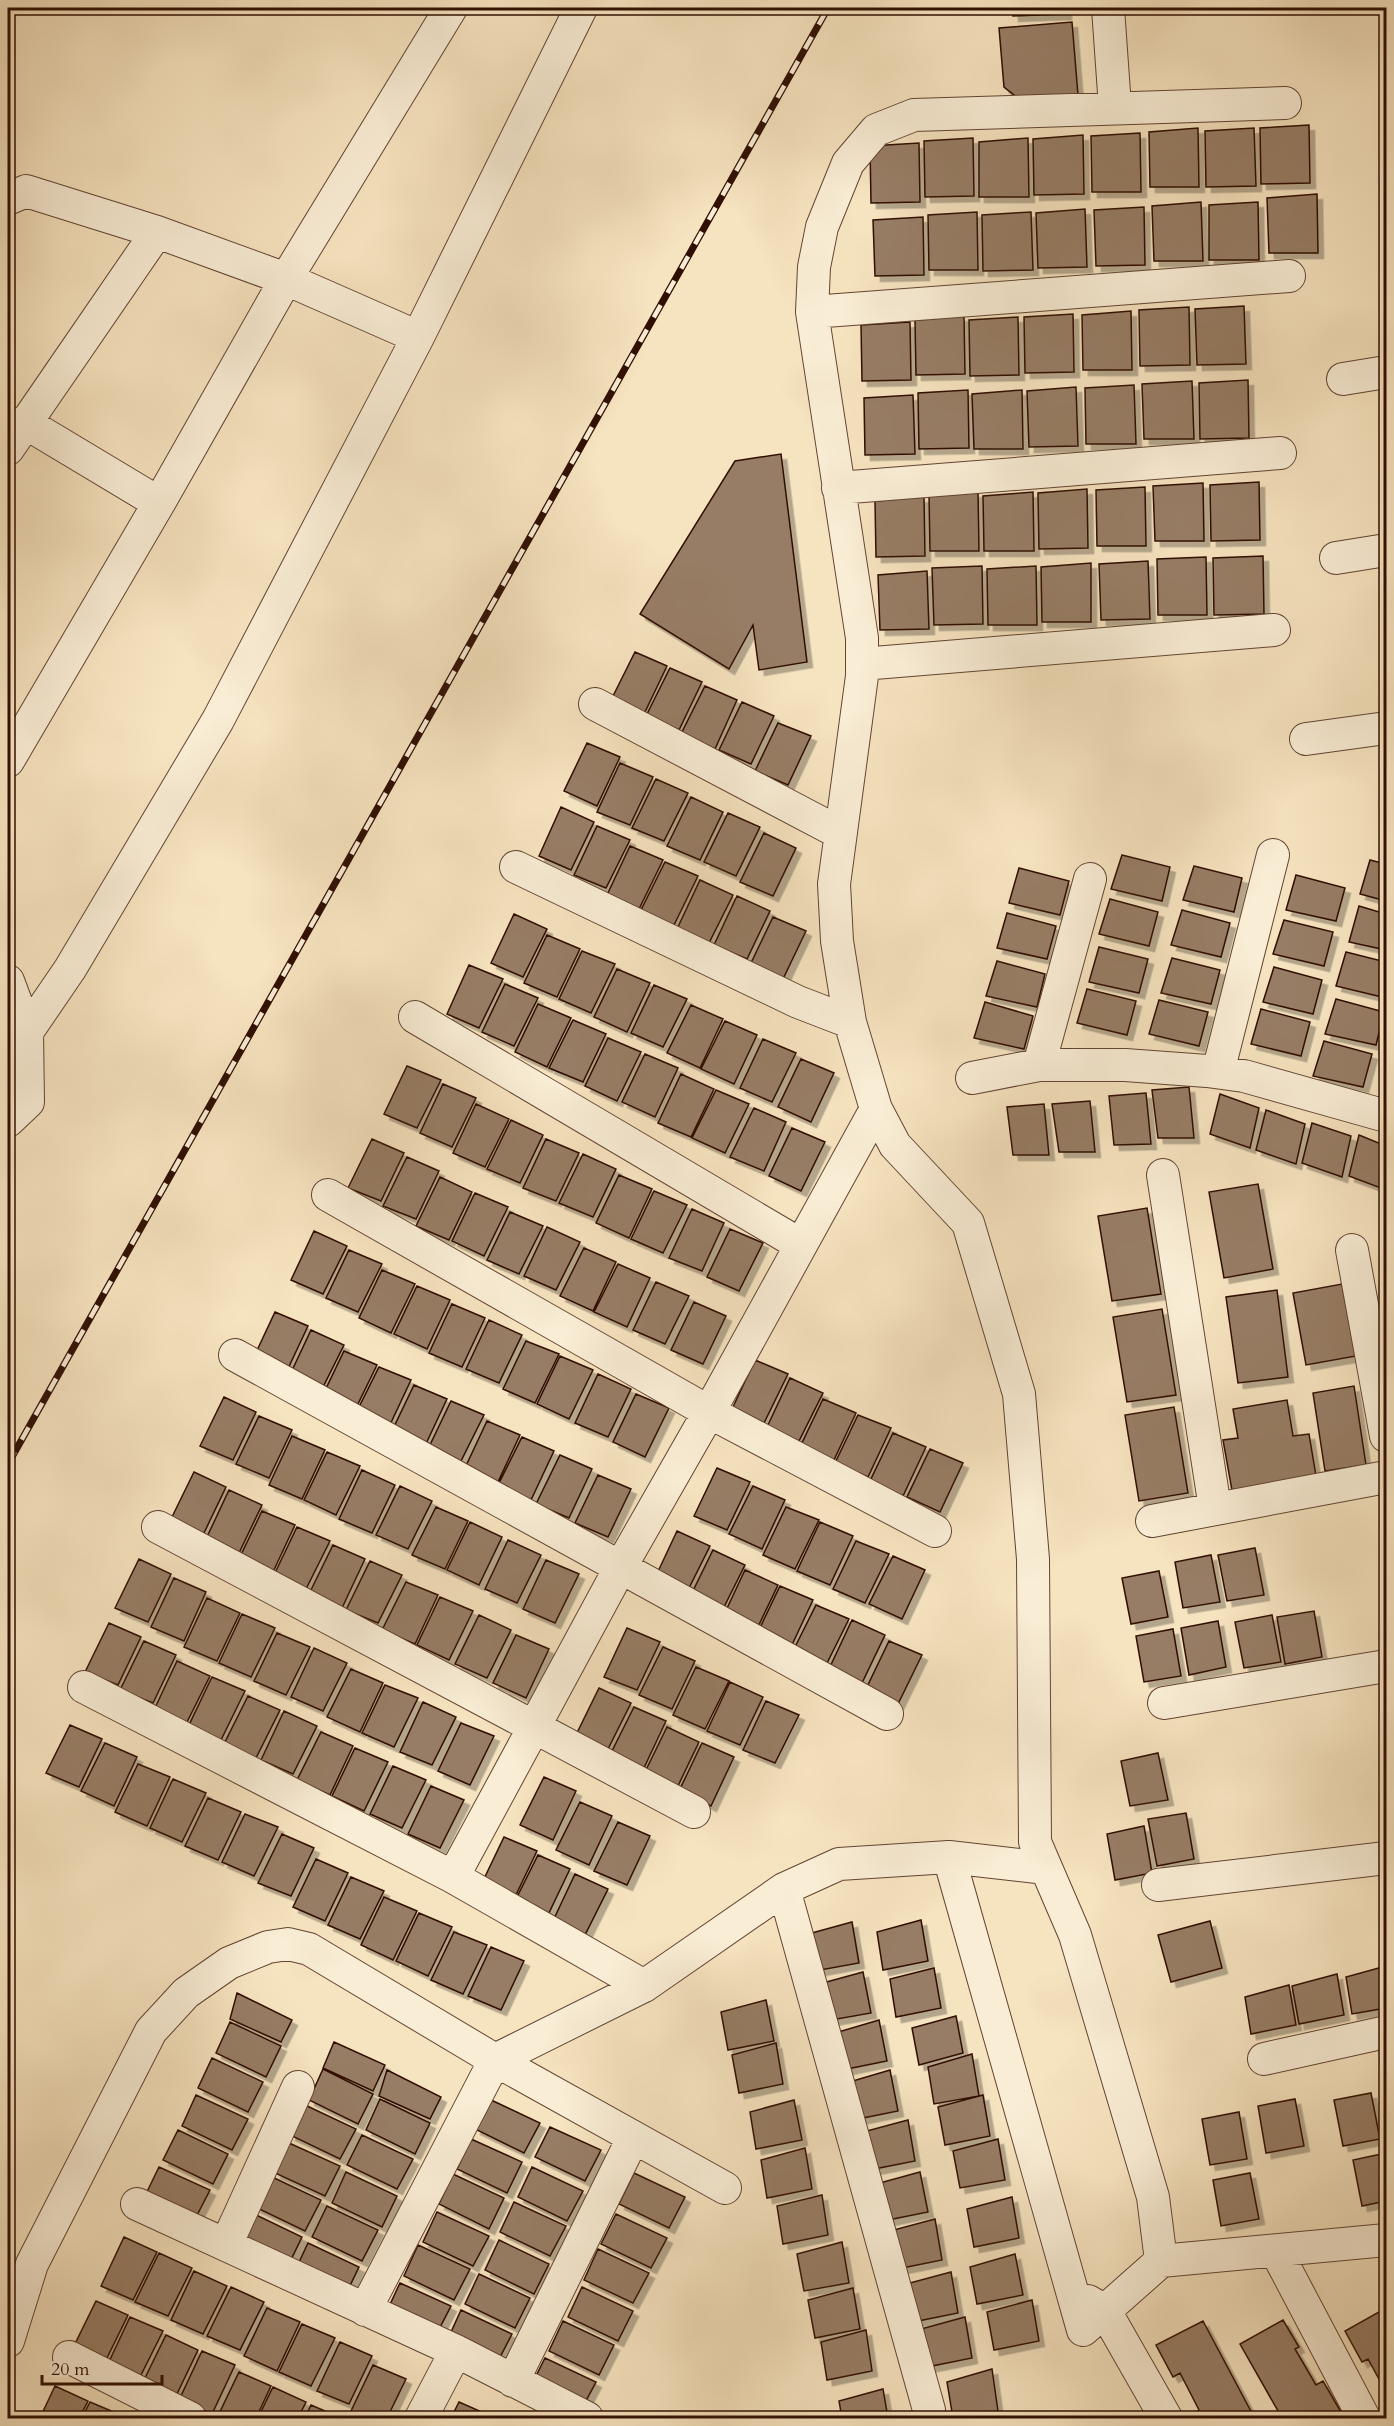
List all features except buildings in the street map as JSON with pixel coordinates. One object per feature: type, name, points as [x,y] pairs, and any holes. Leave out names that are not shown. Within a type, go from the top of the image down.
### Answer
[{"type":"street","points":[[8,761],[159,504],[286,279],[451,8]]},
{"type":"street","points":[[14,1102],[27,1032],[70,969],[218,720],[418,337],[581,8]]},
{"type":"street","points":[[1108,8],[1115,107]]},
{"type":"street","points":[[1161,2261],[1150,2187],[1075,1935],[1035,1842],[1033,1559],[1019,1394],[969,1223],[895,1145],[876,1109],[850,1022],[837,941],[834,884],[862,664],[862,638],[812,312],[814,267],[822,227],[848,163],[876,130],[914,115],[1285,103]]},
{"type":"street","points":[[8,199],[26,191],[157,232],[286,279],[418,337]]},
{"type":"street","points":[[8,448],[157,232]]},
{"type":"street","points":[[812,312],[1289,276]]},
{"type":"street","points":[[1343,379],[1386,372]]},
{"type":"street","points":[[24,423],[159,504]]},
{"type":"street","points":[[838,488],[1280,453]]},
{"type":"street","points":[[1336,558],[1386,550]]},
{"type":"street","points":[[862,664],[1274,630]]},
{"type":"street","points":[[595,704],[840,833]]},
{"type":"street","points":[[1306,739],[1386,728]]},
{"type":"street","points":[[1218,1072],[1273,855]]},
{"type":"street","points":[[516,867],[798,1002],[850,1022]]},
{"type":"street","points":[[1039,1065],[1090,879]]},
{"type":"street","points":[[8,981],[27,1032]]},
{"type":"street","points":[[415,1017],[801,1245]]},
{"type":"street","points":[[972,1078],[1039,1065],[1125,1065],[1218,1072],[1244,1076],[1386,1116]]},
{"type":"street","points":[[453,1877],[620,1568],[876,1109]]},
{"type":"street","points":[[1163,1175],[1215,1508]]},
{"type":"street","points":[[327,1195],[709,1412],[935,1531]]},
{"type":"street","points":[[1352,1250],[1386,1436]]},
{"type":"street","points":[[235,1355],[887,1714]]},
{"type":"street","points":[[1152,1521],[1386,1477]]},
{"type":"street","points":[[158,1527],[694,1812]]},
{"type":"street","points":[[1164,1703],[1386,1666]]},
{"type":"street","points":[[84,1688],[453,1877],[644,1986]]},
{"type":"street","points":[[366,2310],[495,2060],[644,1986],[784,1889],[839,1864],[949,1857],[1046,1868]]},
{"type":"street","points":[[949,1857],[1083,2330],[1161,2261],[1386,2240]]},
{"type":"street","points":[[1158,1885],[1386,1858]]},
{"type":"street","points":[[784,1889],[929,2410]]},
{"type":"street","points":[[8,2341],[32,2264],[151,2031],[186,1993],[230,1964],[268,1947],[288,1944],[309,1948],[495,2060],[725,2188]]},
{"type":"street","points":[[1264,2058],[1386,2032]]},
{"type":"street","points":[[226,2245],[298,2088]]},
{"type":"street","points":[[513,2381],[633,2138]]},
{"type":"street","points":[[137,2204],[456,2351],[587,2418]]},
{"type":"street","points":[[1276,2251],[1364,2418]]},
{"type":"street","points":[[1105,2311],[1166,2418]]},
{"type":"street","points":[[421,2418],[456,2351]]},
{"type":"street","points":[[69,2357],[190,2418]]},
{"type":"railway","points":[[8,1464],[828,8]]}]
